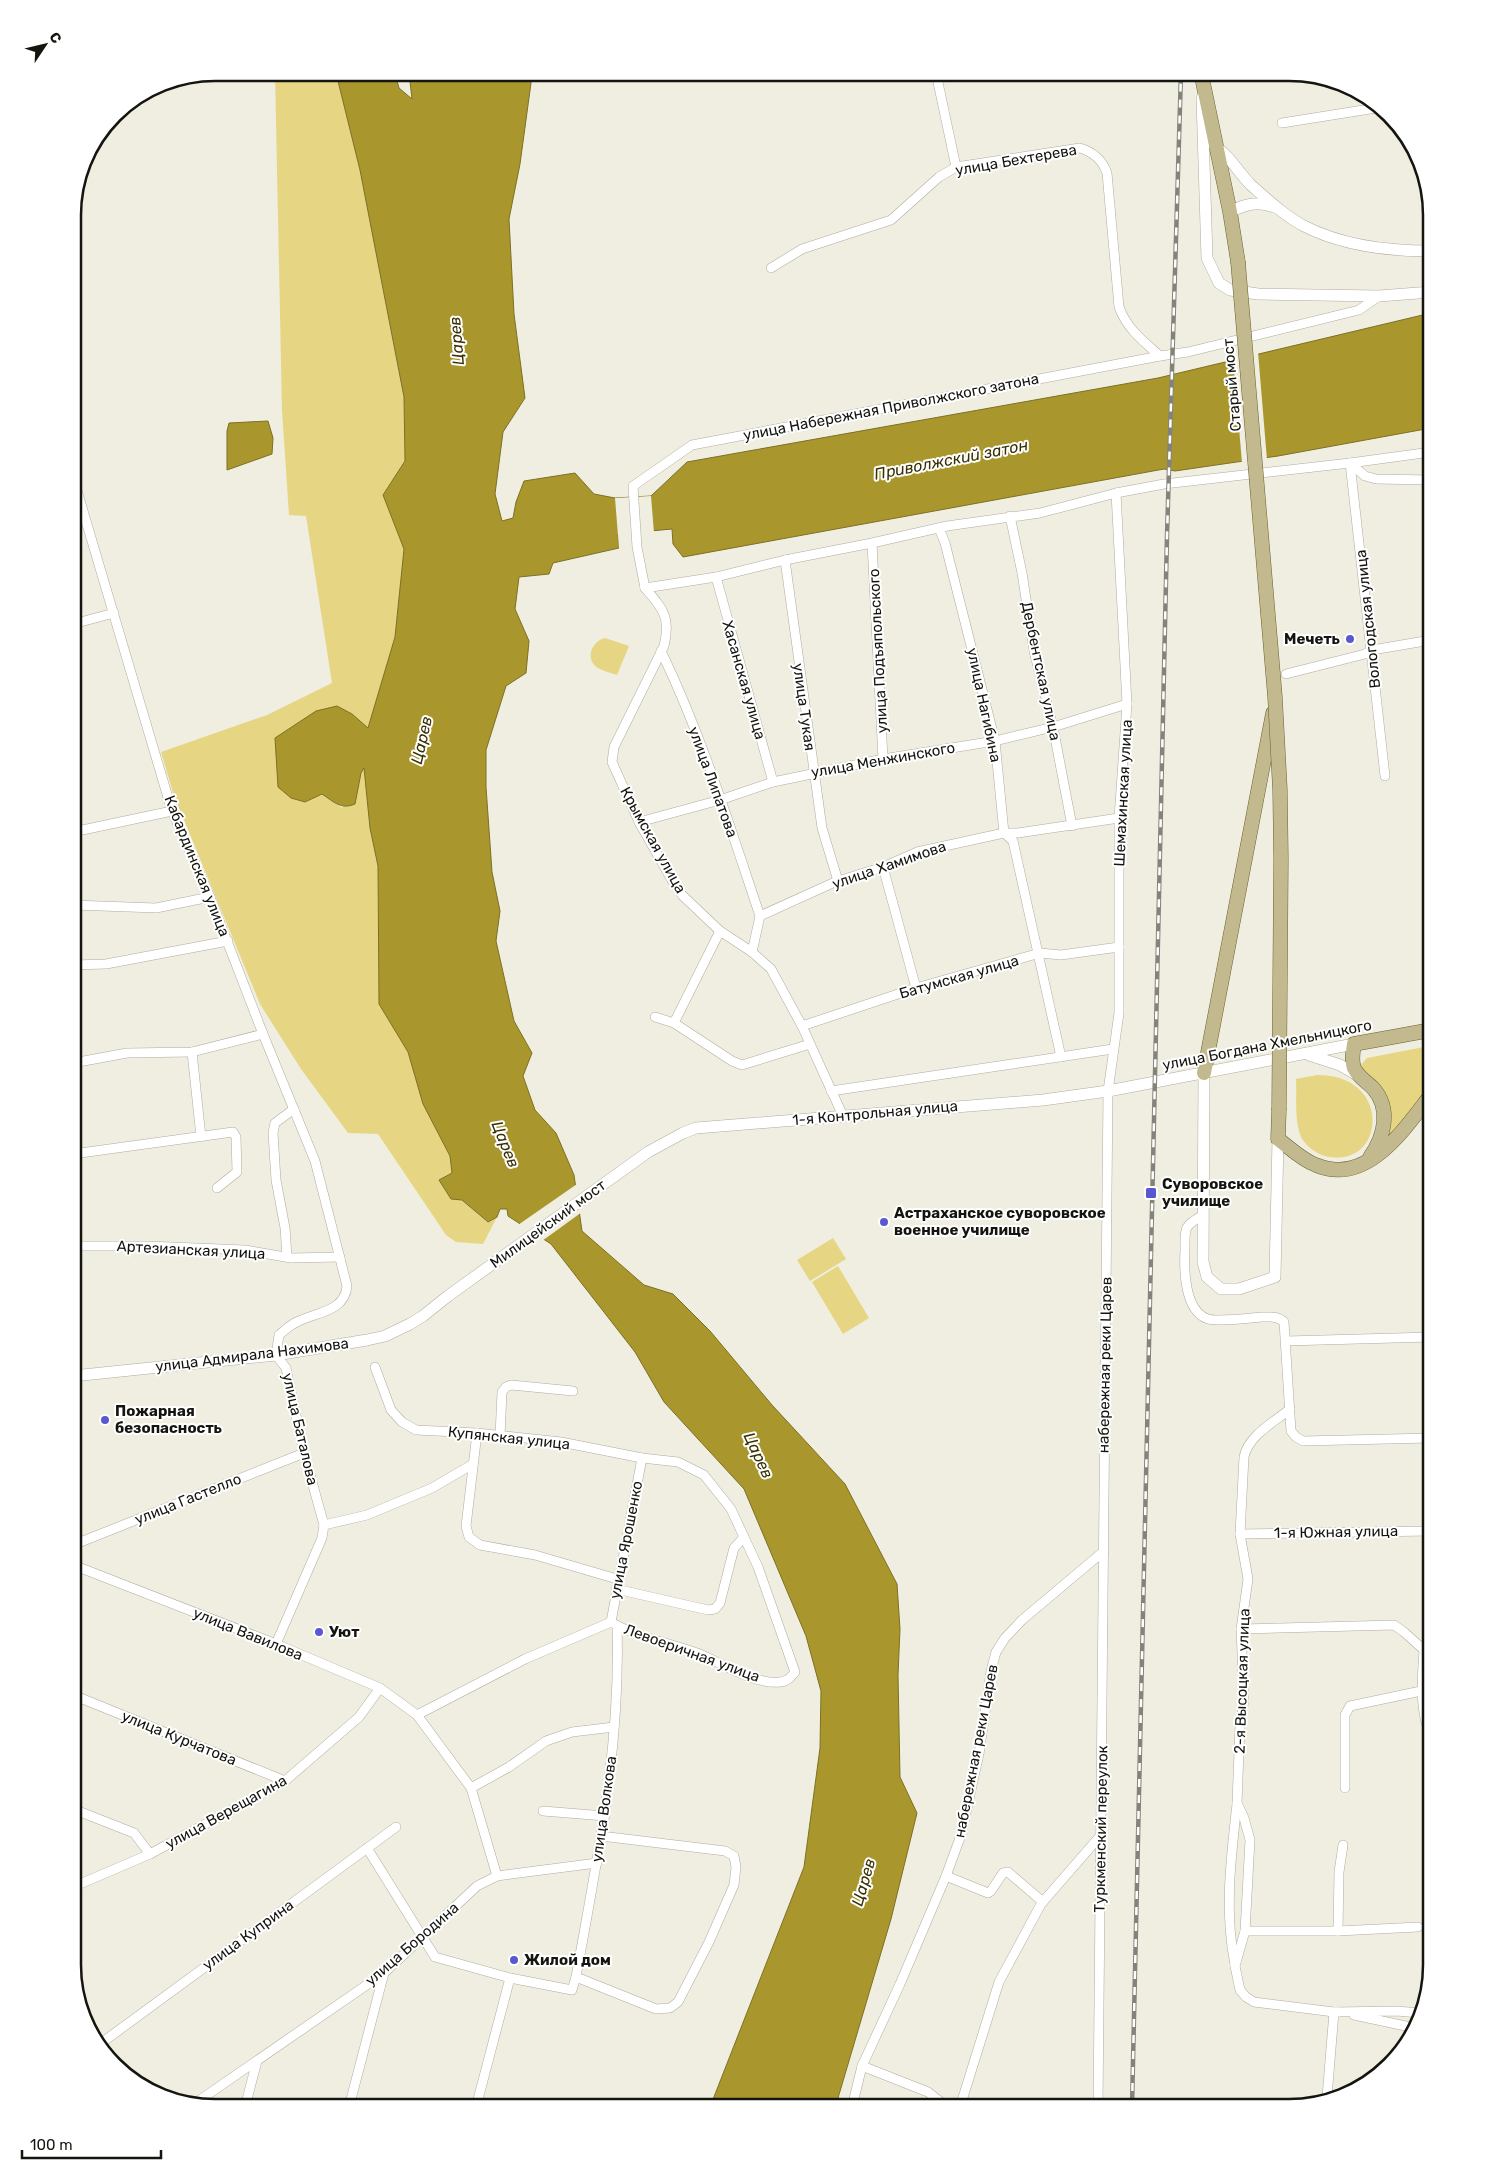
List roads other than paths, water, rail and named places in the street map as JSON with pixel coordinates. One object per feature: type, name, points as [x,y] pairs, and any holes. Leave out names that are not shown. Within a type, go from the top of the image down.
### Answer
[{"type":"main road","points":[[1201,82],[1207,258],[1219,283],[1230,290],[1258,294],[1378,296],[1423,293]]},
{"type":"main road","name":"Старый мост","points":[[1202,82],[1230,212],[1238,262],[1274,697]]},
{"type":"main road","points":[[1202,150],[1217,147],[1249,183],[1280,210],[1304,226],[1329,236],[1360,244],[1423,251]]},
{"type":"main road","points":[[1230,212],[1242,206],[1256,203],[1280,210]]},
{"type":"main road","points":[[1274,697],[1281,859],[1279,1110],[1275,1277],[1248,1287],[1229,1291],[1220,1289],[1213,1284],[1207,1277],[1202,1262],[1204,1073],[1268,741],[1274,697]]},
{"type":"main road","name":"улица Богдана Хмельницкого","points":[[1108,1091],[1423,1032]]},
{"type":"main road","points":[[1354,1044],[1353,1063],[1359,1076]]},
{"type":"main road","points":[[1304,1054],[1329,1060],[1359,1076],[1368,1083],[1381,1100],[1384,1123],[1378,1145],[1362,1164]]},
{"type":"main road","name":"1-я Контрольная улица","points":[[648,1152],[696,1128],[1043,1100],[1108,1091]]},
{"type":"main road","points":[[1278,1139],[1303,1159],[1317,1166],[1342,1170],[1353,1168],[1388,1146],[1423,1105]]},
{"type":"main road","name":"Милицейский мост","points":[[448,1296],[648,1152]]},
{"type":"main road","name":"улица Адмирала Нахимова","points":[[81,1375],[276,1355],[385,1336],[424,1316],[448,1296]]},
{"type":"street","points":[[938,82],[956,167]]},
{"type":"street","points":[[1282,123],[1370,109]]},
{"type":"street","name":"улица Бехтерева","points":[[771,268],[802,249],[891,220],[902,212],[939,176],[956,167],[1080,148],[1092,152],[1098,157],[1107,172],[1119,307],[1132,331],[1160,356]]},
{"type":"street","name":"улица Набережная Приволжского затона","points":[[645,588],[637,547],[633,486],[692,445],[1188,352],[1359,310],[1378,296]]},
{"type":"street","points":[[645,588],[716,577],[785,560],[939,528],[1040,513],[1164,484],[1423,453]]},
{"type":"street","points":[[1350,463],[1365,476],[1376,479],[1423,480]]},
{"type":"street","name":"Вологодская улица","points":[[1350,463],[1385,776]]},
{"type":"street","name":"Шемахинская улица","points":[[1108,1091],[1119,1013],[1119,818],[1127,704],[1116,494]]},
{"type":"street","name":"Кабардинская улица","points":[[82,506],[172,811],[228,941],[263,1034],[315,1161]]},
{"type":"street","name":"Дербентская улица","points":[[1010,516],[1022,572],[1034,651],[1053,728],[1072,826]]},
{"type":"street","name":"улица Нагибина","points":[[939,528],[945,543],[995,741],[1004,832],[1013,841],[1040,953],[1062,1057]]},
{"type":"street","name":"улица Подъяпольского","points":[[872,543],[883,759]]},
{"type":"street","name":"улица Тукая","points":[[785,560],[822,828],[838,881]]},
{"type":"street","name":"Хасанская улица","points":[[716,577],[773,782]]},
{"type":"street","name":"Крымская улица","points":[[645,588],[663,609],[666,617],[667,635],[614,747],[612,762],[639,822],[682,895],[720,931],[752,952],[771,969],[802,1026],[843,1116]]},
{"type":"street","points":[[82,622],[114,613]]},
{"type":"street","points":[[1286,674],[1365,654],[1372,650],[1423,642]]},
{"type":"street","name":"улица Липатова","points":[[661,651],[679,689],[760,916]]},
{"type":"street","name":"улица Менжинского","points":[[639,822],[813,772],[995,741],[1053,728],[1127,704]]},
{"type":"street","points":[[82,830],[172,811]]},
{"type":"street","name":"улица Хамимова","points":[[760,916],[838,881],[883,867],[917,852],[1004,832],[1018,833],[1119,818]]},
{"type":"street","points":[[883,867],[916,988]]},
{"type":"street","points":[[82,906],[156,908],[210,898]]},
{"type":"street","points":[[752,952],[760,916]]},
{"type":"street","points":[[674,1023],[720,931]]},
{"type":"street","points":[[82,965],[106,964],[228,941]]},
{"type":"street","name":"Батумская улица","points":[[802,1026],[916,988],[1040,953],[1061,955],[1119,947]]},
{"type":"street","points":[[655,1016],[674,1023],[732,1061],[742,1065],[810,1044]]},
{"type":"street","points":[[82,1061],[127,1053],[192,1052],[263,1034]]},
{"type":"street","points":[[832,1091],[1113,1049]]},
{"type":"street","points":[[192,1052],[201,1137]]},
{"type":"street","name":"набережная реки Царев","points":[[854,2099],[862,2066],[900,1984],[946,1876],[961,1835],[979,1754],[991,1671],[1000,1645],[1022,1620],[1104,1551],[1108,1091]]},
{"type":"street","points":[[287,1257],[285,1228],[276,1180],[273,1133],[274,1125],[294,1109]]},
{"type":"street","points":[[81,1153],[233,1132],[236,1137],[237,1172],[217,1188]]},
{"type":"street","name":"улица Баталова","points":[[315,1161],[347,1286],[344,1299],[336,1306],[289,1326],[279,1335],[276,1355],[286,1368],[304,1453],[324,1525]]},
{"type":"street","points":[[1202,1216],[1190,1222],[1186,1228],[1184,1270],[1186,1285],[1194,1306],[1210,1320],[1277,1318],[1285,1326],[1291,1431],[1296,1437],[1303,1441],[1423,1438]]},
{"type":"street","name":"Артезианская улица","points":[[81,1246],[148,1246],[245,1250],[287,1257],[340,1257]]},
{"type":"street","points":[[1286,1341],[1423,1337]]},
{"type":"street","name":"Купянская улица","points":[[375,1367],[391,1410],[408,1426],[416,1430],[477,1433],[561,1442],[642,1458],[678,1462]]},
{"type":"street","points":[[500,1436],[502,1392],[506,1386],[573,1391]]},
{"type":"street","name":"2-я Высоцкая улица","points":[[1290,1409],[1252,1440],[1246,1448],[1240,1534],[1248,1579],[1241,1629],[1244,1700],[1240,1726],[1237,1803],[1244,1818],[1250,1840],[1245,1931],[1235,1966],[1240,1990],[1254,2002],[1334,2012]]},
{"type":"street","points":[[477,1433],[466,1526],[468,1537],[480,1545],[534,1555],[617,1580]]},
{"type":"street","name":"улица Гастелло","points":[[81,1543],[304,1453]]},
{"type":"street","name":"улица Ярошенко","points":[[614,1624],[617,1580],[642,1458]]},
{"type":"street","name":"Левоеричная улица","points":[[417,1715],[525,1659],[614,1624],[699,1654],[743,1674],[781,1683],[791,1678],[795,1672],[790,1653],[758,1567],[731,1509],[704,1475],[678,1462]]},
{"type":"street","points":[[276,1644],[322,1538],[324,1525],[367,1515],[432,1488],[473,1464]]},
{"type":"street","name":"1-я Южная улица","points":[[1240,1534],[1423,1531]]},
{"type":"street","points":[[616,1589],[708,1610],[715,1609],[720,1602],[734,1548],[744,1537]]},
{"type":"street","name":"Туркменский переулок","points":[[1098,2099],[1104,1551]]},
{"type":"street","name":"улица Вавилова","points":[[81,1569],[276,1644],[380,1688],[417,1715],[471,1788]]},
{"type":"street","name":"улица Волкова","points":[[510,1978],[572,1990],[576,1977],[597,1863],[612,1766],[619,1677],[614,1624]]},
{"type":"street","points":[[1241,1629],[1394,1625],[1423,1649]]},
{"type":"street","points":[[1423,1664],[1421,1691],[1423,1710]]},
{"type":"street","name":"улица Верещагина","points":[[81,1883],[150,1854],[285,1781],[359,1717],[380,1688]]},
{"type":"street","points":[[1345,1788],[1344,1715],[1350,1706],[1421,1691]]},
{"type":"street","name":"улица Курчатова","points":[[81,1699],[285,1781]]},
{"type":"street","points":[[497,1876],[471,1788],[510,1767],[546,1741],[572,1732],[614,1727]]},
{"type":"street","points":[[1235,1966],[1228,1905],[1237,1803]]},
{"type":"street","points":[[543,1811],[605,1816]]},
{"type":"street","points":[[81,1813],[134,1833],[150,1854]]},
{"type":"street","name":"улица Куприна","points":[[105,2040],[396,1827]]},
{"type":"street","points":[[963,2099],[999,1982],[1043,1902],[1101,1835]]},
{"type":"street","points":[[576,1977],[656,2009],[670,2008],[678,2002],[709,1942],[734,1885],[736,1866],[734,1856],[726,1852],[601,1836]]},
{"type":"street","points":[[1338,1932],[1339,1872],[1343,1845]]},
{"type":"street","points":[[367,1848],[422,1939],[435,1957],[510,1978],[478,2098]]},
{"type":"street","name":"улица Бородина","points":[[203,2098],[384,1973],[477,1886],[497,1876],[597,1863]]},
{"type":"street","points":[[946,1876],[988,1893],[1003,1873],[1008,1872],[1043,1902]]},
{"type":"street","points":[[1245,1931],[1338,1932],[1418,1927]]},
{"type":"street","points":[[351,2098],[384,1973]]},
{"type":"street","points":[[1334,2012],[1414,2013]]},
{"type":"street","points":[[1334,2012],[1408,2027]]},
{"type":"street","points":[[1328,2092],[1334,2012]]},
{"type":"street","points":[[247,2098],[257,2060]]},
{"type":"street","points":[[862,2066],[928,2092],[936,2099]]},
{"type":"water","points":[[338,82],[397,82],[399,88],[412,99],[410,82],[531,82],[520,164],[509,219],[514,314],[525,398],[503,432],[495,494],[502,521],[513,518],[516,502],[524,481],[575,473],[594,494],[615,498],[651,496],[687,462],[1158,378],[1423,315],[1423,429],[1278,456],[1175,471],[1164,469],[683,557],[673,544],[672,529],[618,534],[619,548],[553,563],[549,574],[519,577],[515,609],[529,641],[526,673],[506,686],[486,750],[486,787],[492,872],[500,911],[496,941],[514,1021],[532,1053],[523,1076],[535,1110],[556,1133],[574,1175],[582,1231],[644,1285],[673,1294],[710,1331],[772,1405],[845,1484],[897,1584],[900,1629],[898,1675],[900,1777],[917,1813],[891,1919],[838,2099],[713,2098],[804,1867],[820,1748],[821,1691],[806,1636],[744,1489],[664,1402],[635,1352],[551,1244],[508,1216],[507,1209],[500,1209],[497,1217],[488,1222],[462,1200],[451,1199],[439,1180],[452,1173],[450,1156],[423,1104],[408,1052],[379,1004],[378,866],[370,828],[364,768],[361,773],[355,804],[350,806],[342,806],[322,794],[305,802],[291,798],[278,787],[275,738],[316,711],[337,706],[352,714],[368,728],[395,637],[404,549],[383,495],[405,461],[404,397],[360,170]]},
{"type":"water","points":[[268,421],[273,438],[272,454],[227,470],[227,431],[229,423]]},
{"type":"railway","points":[[1132,2099],[1167,536],[1181,82]]},
{"type":"place","name":"Мечеть","points":[[1350,639]]},
{"type":"place","name":"Суворовское училище","points":[[1151,1193]]},
{"type":"place","name":"Астраханское суворовское военное училище","points":[[884,1222]]},
{"type":"place","name":"Пожарная безопасность","points":[[105,1420]]},
{"type":"place","name":"Уют","points":[[319,1632]]},
{"type":"place","name":"Жилой дом","points":[[514,1960]]},
{"type":"water label","name":"Царев","points":[[456,341]]},
{"type":"water label","name":"Приволжский затон","points":[[951,459]]},
{"type":"water label","name":"Царев","points":[[421,740]]},
{"type":"water label","name":"Царев","points":[[506,1144]]},
{"type":"water label","name":"Царев","points":[[759,1455]]},
{"type":"water label","name":"Царев","points":[[863,1882]]}]
